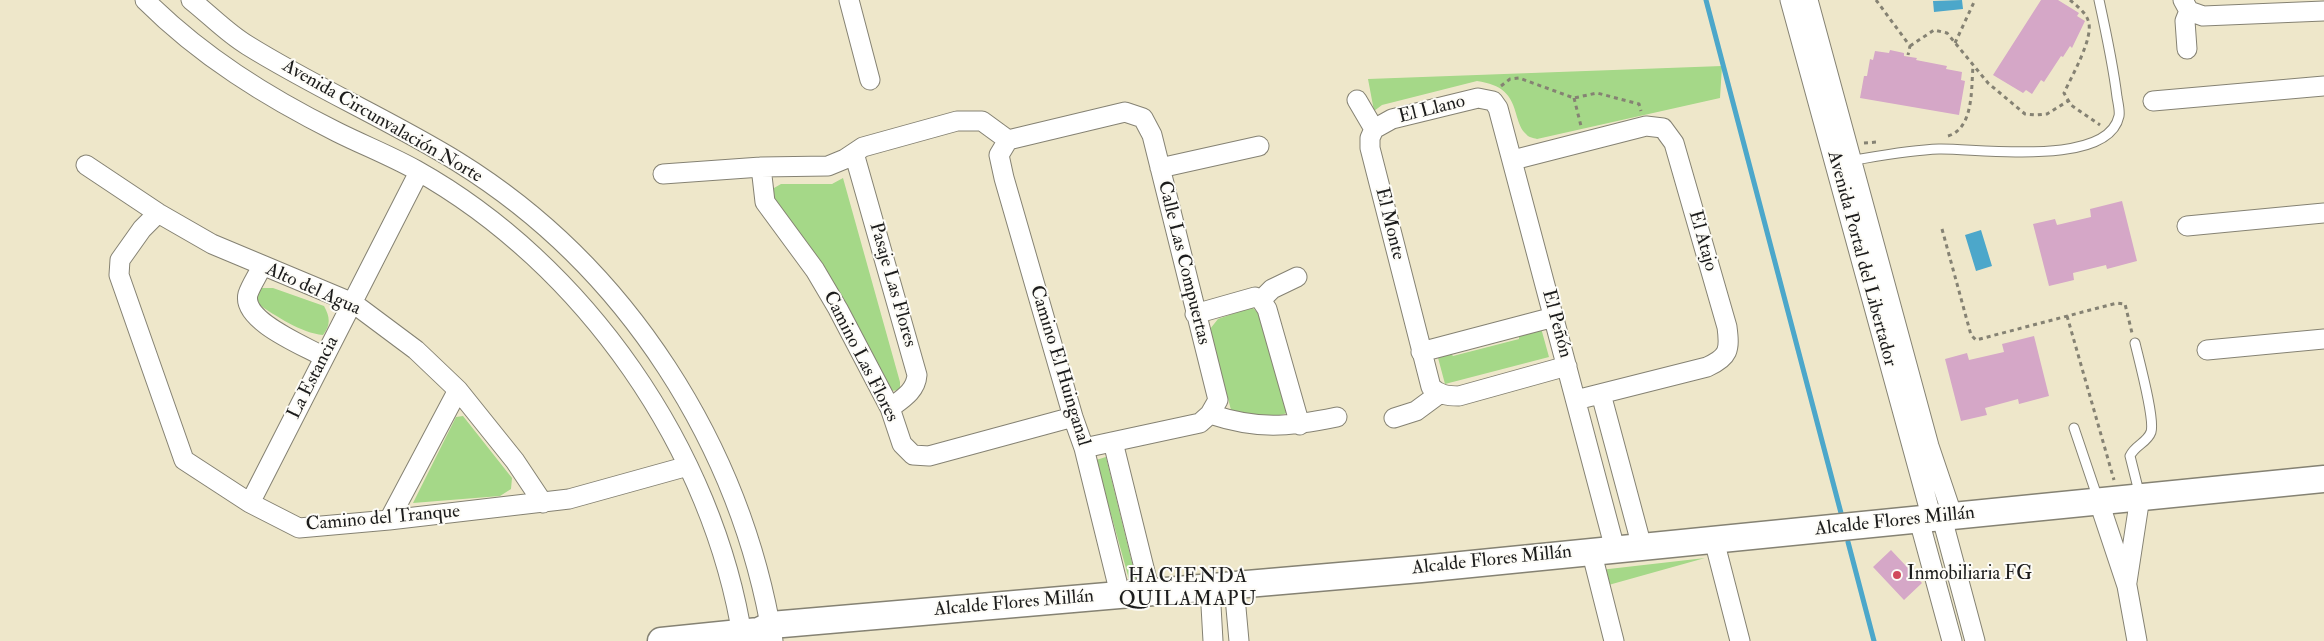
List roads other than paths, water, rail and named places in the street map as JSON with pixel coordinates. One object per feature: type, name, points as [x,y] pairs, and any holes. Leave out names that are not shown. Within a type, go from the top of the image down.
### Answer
[{"type":"street","name":"Avenida Circunvalación Norte","points":[[145,0],[189,40],[226,68],[290,108],[419,172],[486,215],[546,267],[599,325],[644,390],[688,466],[703,498],[723,556],[742,637]]},
{"type":"street","points":[[849,0],[870,80]]},
{"type":"street","name":"Avenida Portal del Libertador","points":[[1790,0],[1845,156]]},
{"type":"street","name":"Avenida Portal del Libertador","points":[[1808,0],[1845,156],[1937,518],[1975,641]]},
{"type":"street","name":"Avenida Circunvalación Norte","points":[[193,1],[236,37],[304,79],[423,142],[494,186],[533,217],[588,268],[642,332],[688,400],[724,472],[752,547],[772,633]]},
{"type":"street","points":[[2187,49],[2186,6],[2203,16],[2324,11]]},
{"type":"street","points":[[226,68],[235,54],[236,37]]},
{"type":"street","points":[[2153,101],[2324,86]]},
{"type":"street","name":"El Llano","points":[[1374,129],[1392,119],[1478,98],[1489,100]]},
{"type":"street","points":[[1357,100],[1374,129]]},
{"type":"street","name":"El Peñón","points":[[1489,100],[1502,116],[1576,400],[1603,550],[1614,641]]},
{"type":"street","name":"Calle Las Compuertas","points":[[1008,140],[1126,112],[1143,118],[1152,135],[1195,314],[1218,400],[1210,414]]},
{"type":"street","points":[[662,174],[761,167],[828,166],[838,163],[863,147],[956,121],[982,121],[1008,140]]},
{"type":"street","name":"El Atajo","points":[[1513,160],[1646,126],[1663,128],[1674,143],[1727,327],[1729,342],[1727,354],[1718,362],[1707,367],[1576,400]]},
{"type":"street","name":"El Monte","points":[[1374,129],[1370,138],[1370,148],[1428,378],[1432,387],[1439,394]]},
{"type":"street","name":"Camino El Huinganal","points":[[1008,140],[999,155],[1004,178],[1073,417],[1084,448],[1120,594]]},
{"type":"street","points":[[1160,168],[1259,146]]},
{"type":"street","name":"Pasaje Las Flores","points":[[854,153],[917,375],[913,389],[890,408]]},
{"type":"street","name":"Alto del Agua","points":[[86,165],[158,213],[212,244],[353,303],[416,350],[458,390],[515,461],[543,503]]},
{"type":"street","name":"Camino Las Flores","points":[[761,167],[765,202],[815,270],[829,293],[890,408],[902,444],[907,450],[921,457],[1073,417]]},
{"type":"street","name":"La Estancia","points":[[250,503],[419,172]]},
{"type":"street","name":"Camino del Tranque","points":[[158,213],[142,229],[120,260],[119,275],[184,460],[250,503],[299,528],[389,520],[569,499],[688,466]]},
{"type":"street","points":[[2187,226],[2324,213]]},
{"type":"street","points":[[262,266],[248,295],[250,310],[259,320],[324,357]]},
{"type":"street","points":[[1261,300],[1272,289],[1297,277]]},
{"type":"street","points":[[1195,314],[1255,297],[1261,300],[1267,309],[1300,425]]},
{"type":"street","points":[[1421,352],[1554,317]]},
{"type":"street","points":[[2207,350],[2324,339]]},
{"type":"street","points":[[644,390],[661,378],[666,366]]},
{"type":"street","points":[[1394,418],[1416,412],[1439,394],[1459,396],[1567,366]]},
{"type":"street","points":[[389,520],[458,390]]},
{"type":"street","points":[[1601,394],[1642,547]]},
{"type":"street","points":[[1084,448],[1200,423],[1210,414],[1230,420],[1270,427],[1300,425],[1337,417]]},
{"type":"street","name":"Camino El Huinganal","points":[[1113,442],[1150,592]]},
{"type":"street","name":"Alcalde Flores Millán","points":[[661,641],[742,637],[759,631],[772,633],[1120,594],[1222,587],[1642,547],[2324,479]]},
{"type":"street","points":[[2120,499],[2127,586],[2136,641]]},
{"type":"street","points":[[2120,499],[2127,586]]},
{"type":"street","name":"Avenida Portal del Libertador","points":[[1937,518],[1952,641]]},
{"type":"street","points":[[1714,540],[1740,641]]},
{"type":"street","points":[[1213,641],[1222,587]]},
{"type":"street","points":[[1222,587],[1239,641]]},
{"type":"lane","points":[[1845,156],[1933,149],[2018,153],[2068,150],[2095,141],[2111,132],[2119,115],[2100,0]]},
{"type":"lane","points":[[2120,499],[2130,456],[2133,450],[2146,440],[2152,425],[2135,343]]},
{"type":"lane","points":[[2074,428],[2120,499]]},
{"type":"water","points":[[1962,0],[1963,9],[1934,12],[1933,1]]},
{"type":"water","points":[[1981,230],[1992,266],[1976,271],[1965,235]]},
{"type":"waterway","points":[[1706,0],[1841,513]]},
{"type":"waterway","points":[[1848,542],[1874,641]]},
{"type":"place","name":"Inmobiliaria FG","points":[[1897,575]]},
{"type":"district","name":"HACIENDA QUILAMAPU","points":[[1188,590]]}]
